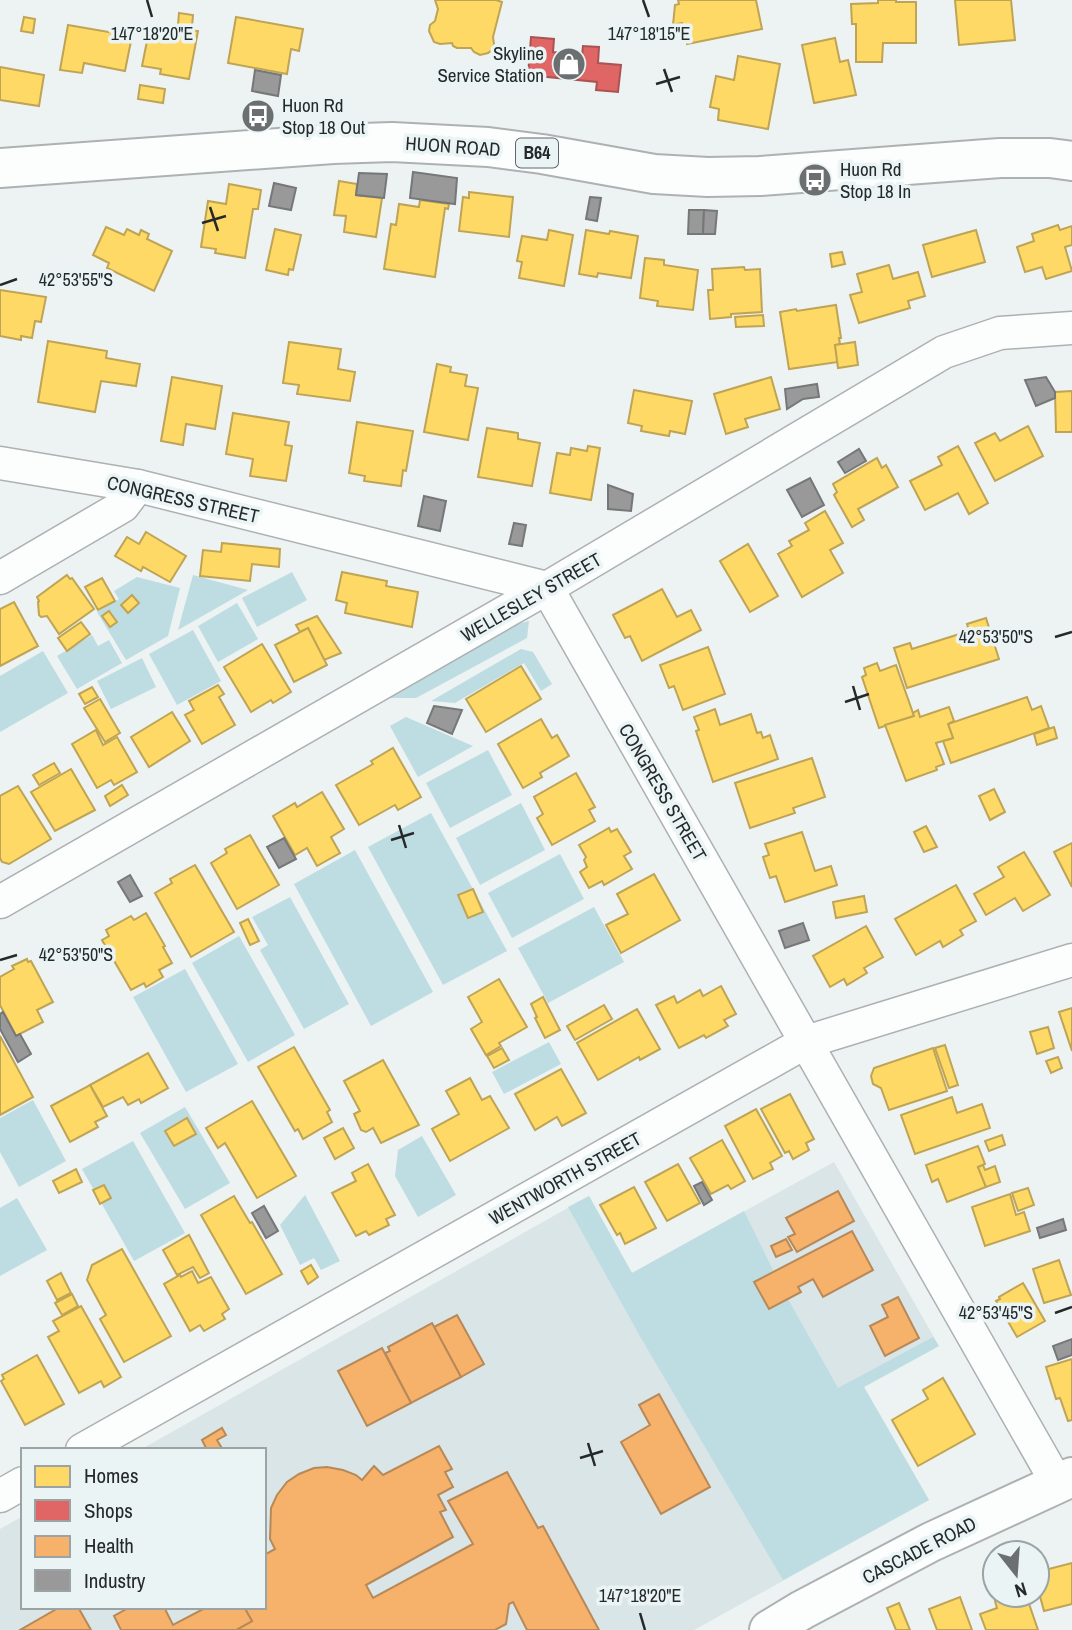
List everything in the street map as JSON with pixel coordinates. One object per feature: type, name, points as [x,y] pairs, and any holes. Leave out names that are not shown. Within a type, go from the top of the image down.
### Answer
[{"type":"main road","name":"HUON ROAD","points":[[0,168],[392,142],[488,147],[654,174],[708,177],[760,176],[1000,158],[1072,161]]},
{"type":"main road","name":"CASCADE ROAD","points":[[769,1630],[931,1542],[1065,1480]]},
{"type":"street","name":"WELLESLEY STREET","points":[[0,902],[547,589],[944,352],[1000,333],[1072,328]]},
{"type":"street","name":"CONGRESS STREET","points":[[0,463],[138,486],[547,589],[806,1042],[1065,1480]]},
{"type":"street","points":[[0,578],[123,506],[138,486]]},
{"type":"street","name":"WENTWORTH STREET","points":[[86,1448],[806,1042],[1072,960]]},
{"type":"street","points":[[0,1496],[21,1484]]},
{"type":"shaded area","points":[[292,572],[307,600],[257,627],[242,598]]},
{"type":"shaded area","points":[[193,575],[248,590],[178,630]]},
{"type":"shaded area","points":[[137,577],[180,588],[168,636],[126,660],[97,612],[119,599],[114,591]]},
{"type":"shaded area","points":[[237,603],[258,639],[218,662],[198,626]]},
{"type":"shaded area","points":[[529,621],[527,638],[416,698],[381,698],[502,628]]},
{"type":"shaded area","points":[[193,630],[221,681],[177,705],[149,654]]},
{"type":"shaded area","points":[[92,635],[98,646],[109,640],[122,663],[77,689],[57,656]]},
{"type":"shaded area","points":[[521,649],[533,652],[552,684],[541,691],[524,663],[455,703],[431,701]]},
{"type":"shaded area","points":[[43,651],[68,693],[0,732],[0,676]]},
{"type":"shaded area","points":[[142,658],[156,687],[111,709],[97,681]]},
{"type":"shaded area","points":[[406,717],[473,746],[418,777],[390,726]]},
{"type":"shaded area","points":[[488,750],[512,795],[450,828],[426,783]]},
{"type":"shaded area","points":[[521,803],[545,850],[480,885],[456,838]]},
{"type":"shaded area","points":[[431,813],[507,951],[443,985],[368,847]]},
{"type":"shaded area","points":[[355,850],[433,992],[371,1026],[294,884]]},
{"type":"shaded area","points":[[560,854],[584,899],[512,938],[488,893]]},
{"type":"shaded area","points":[[290,897],[349,1004],[304,1029],[260,950],[268,945],[252,917]]},
{"type":"shaded area","points":[[594,907],[624,962],[548,1003],[518,948]]},
{"type":"shaded area","points":[[239,936],[295,1035],[248,1062],[192,963]]},
{"type":"shaded area","points":[[185,969],[238,1064],[186,1092],[133,997]]},
{"type":"shaded area","points":[[549,1042],[561,1064],[504,1094],[492,1072]]},
{"type":"shaded area","points":[[33,1100],[66,1161],[19,1187],[0,1152],[0,1118]]},
{"type":"shaded area","points":[[185,1107],[230,1183],[185,1209],[140,1133]]},
{"type":"shaded area","points":[[422,1136],[456,1195],[418,1217],[395,1176],[398,1150]]},
{"type":"shaded area","points":[[133,1141],[185,1233],[134,1261],[82,1169]]},
{"type":"shaded area","points":[[834,1162],[939,1346],[864,1387],[929,1500],[694,1630],[0,1630],[0,1529],[21,1517],[21,1609],[266,1609],[266,1448],[144,1448],[589,1196],[632,1273]]},
{"type":"shaded area","points":[[305,1195],[340,1261],[321,1270],[314,1258],[300,1265],[280,1225]]},
{"type":"shaded area","points":[[589,1196],[632,1273],[744,1211],[774,1272],[755,1282],[768,1309],[788,1299],[838,1388],[933,1337],[939,1346],[864,1387],[929,1500],[783,1580],[641,1338],[568,1207]]},
{"type":"shaded area","points":[[17,1198],[47,1250],[0,1276],[0,1208]]},
{"type":"building: Homes","points":[[435,0],[502,2],[492,50],[480,55],[471,48],[457,48],[452,43],[434,42],[429,31],[438,9]]},
{"type":"building: Homes","points":[[678,0],[756,0],[762,29],[687,44],[682,23],[673,25]]},
{"type":"building: Homes","points":[[878,0],[916,2],[916,43],[883,43],[882,62],[856,62],[856,24],[852,24],[851,4],[878,3]]},
{"type":"building: Homes","points":[[955,0],[1011,0],[1015,40],[959,45]]},
{"type":"building: Homes","points":[[179,13],[193,15],[192,26],[178,25]]},
{"type":"building: Homes","points":[[24,17],[35,19],[33,33],[21,31]]},
{"type":"building: Homes","points":[[236,17],[303,29],[299,51],[291,49],[287,74],[228,63]]},
{"type":"building: Homes","points":[[68,25],[132,36],[125,71],[84,63],[82,73],[60,70]]},
{"type":"building: Homes","points":[[161,25],[198,31],[189,79],[160,74],[161,69],[142,66],[150,26],[160,28]]},
{"type":"building: Homes","points":[[835,38],[840,62],[848,60],[856,95],[814,103],[802,45]]},
{"type":"building: Homes","points":[[738,56],[780,64],[768,129],[718,120],[719,109],[710,107],[716,76],[734,80]]},
{"type":"building: Homes","points":[[0,67],[44,75],[39,106],[0,100]]},
{"type":"building: Homes","points":[[140,85],[165,89],[163,103],[138,99]]},
{"type":"building: Homes","points":[[339,181],[357,184],[356,195],[382,198],[376,237],[344,232],[346,216],[334,215]]},
{"type":"building: Homes","points":[[229,184],[261,190],[258,209],[253,209],[245,258],[215,253],[216,249],[201,247],[208,201],[226,204]]},
{"type":"building: Homes","points":[[469,192],[513,197],[509,237],[459,231],[463,197],[469,198]]},
{"type":"building: Homes","points":[[420,200],[449,204],[448,209],[445,208],[435,277],[384,269],[391,224],[396,225],[399,204],[419,207]]},
{"type":"building: Homes","points":[[1058,225],[1060,230],[1072,226],[1072,245],[1065,247],[1072,271],[1046,279],[1042,267],[1025,272],[1017,247],[1034,241],[1032,234]]},
{"type":"building: Homes","points":[[106,227],[124,235],[127,229],[139,235],[141,230],[149,234],[147,239],[172,251],[154,291],[107,268],[109,263],[93,255]]},
{"type":"building: Homes","points":[[275,229],[301,235],[293,270],[289,269],[288,275],[266,270]]},
{"type":"building: Homes","points":[[549,230],[573,235],[564,286],[519,278],[522,262],[517,261],[522,236],[547,240]]},
{"type":"building: Homes","points":[[586,230],[638,236],[631,278],[598,273],[597,277],[579,274]]},
{"type":"building: Homes","points":[[976,230],[985,262],[932,277],[923,245]]},
{"type":"building: Homes","points":[[842,252],[845,264],[832,267],[830,254]]},
{"type":"building: Homes","points":[[645,258],[664,260],[664,265],[698,270],[693,310],[657,306],[658,301],[640,298]]},
{"type":"building: Homes","points":[[889,265],[893,279],[918,272],[925,296],[908,301],[910,308],[859,323],[850,295],[862,292],[857,274]]},
{"type":"building: Homes","points":[[744,267],[745,270],[760,269],[762,312],[731,314],[731,317],[710,319],[708,290],[713,290],[712,269]]},
{"type":"building: Homes","points":[[0,290],[46,297],[41,322],[35,321],[32,338],[21,336],[21,340],[0,336]]},
{"type":"building: Homes","points":[[836,305],[841,338],[840,344],[835,345],[838,362],[789,369],[780,312]]},
{"type":"building: Homes","points":[[763,315],[764,326],[736,327],[735,317]]},
{"type":"building: Homes","points":[[48,341],[107,351],[106,358],[140,364],[136,386],[101,381],[95,412],[38,402]]},
{"type":"building: Homes","points":[[289,342],[341,349],[338,369],[355,372],[350,401],[297,394],[299,385],[283,383]]},
{"type":"building: Homes","points":[[855,342],[858,365],[838,368],[835,345]]},
{"type":"building: Homes","points":[[437,364],[451,367],[450,372],[467,375],[465,386],[478,388],[468,440],[424,432]]},
{"type":"building: Homes","points":[[172,377],[222,386],[215,429],[186,424],[183,445],[161,441]]},
{"type":"building: Homes","points":[[771,377],[780,409],[745,419],[748,427],[726,434],[714,394]]},
{"type":"building: Homes","points":[[634,390],[692,401],[685,434],[670,431],[669,436],[641,431],[642,426],[628,423]]},
{"type":"building: Homes","points":[[1072,391],[1072,432],[1056,432],[1055,392]]},
{"type":"building: Homes","points":[[233,413],[289,422],[285,445],[292,446],[286,481],[250,476],[253,459],[226,454]]},
{"type":"building: Homes","points":[[357,422],[413,431],[401,486],[364,481],[365,476],[349,473]]},
{"type":"building: Homes","points":[[1028,426],[1043,456],[995,481],[975,443],[995,433],[1000,441]]},
{"type":"building: Homes","points":[[487,428],[518,433],[518,439],[540,443],[532,486],[478,477]]},
{"type":"building: Homes","points":[[588,446],[600,448],[591,500],[550,493],[557,453],[570,455],[571,448],[587,451]]},
{"type":"building: Homes","points":[[958,446],[988,503],[969,514],[958,493],[925,510],[910,481],[942,465],[938,457]]},
{"type":"building: Homes","points":[[877,458],[882,468],[886,465],[898,487],[858,509],[864,520],[852,527],[834,495],[837,492],[833,484]]},
{"type":"building: Homes","points":[[825,511],[843,543],[830,550],[843,573],[802,597],[778,554],[792,546],[789,541],[809,530],[805,523]]},
{"type":"building: Homes","points":[[146,532],[186,556],[170,582],[143,567],[141,571],[115,556],[127,537],[139,544]]},
{"type":"building: Homes","points":[[222,543],[280,549],[279,567],[252,564],[250,581],[200,576],[203,550],[221,552]]},
{"type":"building: Homes","points":[[748,544],[778,596],[750,612],[720,561]]},
{"type":"building: Homes","points":[[342,572],[387,581],[386,586],[418,592],[412,627],[345,613],[347,603],[336,600]]},
{"type":"building: Homes","points":[[67,575],[94,609],[59,634],[47,616],[39,615],[37,597]]},
{"type":"building: Homes","points":[[102,578],[115,601],[98,610],[85,587]]},
{"type":"building: Homes","points":[[662,589],[677,617],[691,610],[701,630],[642,661],[630,636],[625,638],[613,615]]},
{"type":"building: Homes","points":[[132,595],[139,603],[128,613],[121,605]]},
{"type":"building: Homes","points":[[14,602],[38,646],[0,666],[0,609]]},
{"type":"building: Homes","points":[[109,611],[117,622],[110,627],[102,616]]},
{"type":"building: Homes","points":[[317,616],[341,653],[324,660],[308,628],[300,632],[296,625]]},
{"type":"building: Homes","points":[[986,618],[999,659],[907,688],[894,648],[910,643],[912,649],[969,631],[967,624]]},
{"type":"building: Homes","points":[[81,622],[90,634],[67,651],[58,638]]},
{"type":"building: Homes","points":[[308,628],[327,665],[294,682],[275,645]]},
{"type":"building: Homes","points":[[262,644],[291,692],[251,712],[224,667]]},
{"type":"building: Homes","points":[[708,647],[725,694],[683,710],[674,686],[669,688],[660,665]]},
{"type":"building: Homes","points":[[877,663],[880,671],[896,665],[914,716],[879,728],[862,677],[866,675],[864,668]]},
{"type":"building: Homes","points":[[521,666],[541,699],[486,732],[466,699]]},
{"type":"building: Homes","points":[[218,685],[224,694],[219,697],[235,725],[202,744],[185,715],[194,710],[189,701]]},
{"type":"building: Homes","points":[[92,687],[98,697],[85,704],[79,694]]},
{"type":"building: Homes","points":[[1027,697],[1032,710],[1041,706],[1049,728],[951,763],[943,741],[953,738],[948,724]]},
{"type":"building: Homes","points":[[100,699],[120,733],[105,742],[84,708]]},
{"type":"building: Homes","points":[[949,707],[954,721],[948,724],[953,738],[936,743],[944,764],[936,767],[937,770],[906,781],[885,725],[914,716],[913,713],[918,710],[920,717]]},
{"type":"building: Homes","points":[[715,709],[720,725],[751,714],[757,733],[761,732],[763,738],[770,735],[778,759],[713,782],[694,717]]},
{"type":"building: Homes","points":[[172,712],[190,741],[149,767],[131,737]]},
{"type":"building: Homes","points":[[541,719],[552,738],[557,735],[569,756],[540,773],[542,777],[523,788],[498,744]]},
{"type":"building: Homes","points":[[1054,727],[1057,738],[1037,745],[1034,734]]},
{"type":"building: Homes","points":[[96,730],[103,745],[117,737],[137,772],[114,785],[111,780],[97,788],[72,744]]},
{"type":"building: Homes","points":[[393,748],[421,797],[398,810],[395,805],[359,825],[336,785],[373,764],[371,761]]},
{"type":"building: Homes","points":[[812,758],[825,797],[793,808],[795,813],[750,828],[735,783]]},
{"type":"building: Homes","points":[[54,763],[60,773],[39,785],[33,775]]},
{"type":"building: Homes","points":[[71,769],[95,810],[55,831],[31,792]]},
{"type":"building: Homes","points":[[576,773],[595,807],[589,810],[595,821],[552,845],[537,818],[543,814],[534,797]]},
{"type":"building: Homes","points":[[122,785],[128,795],[110,806],[105,796]]},
{"type":"building: Homes","points":[[18,786],[51,839],[9,864],[2,862],[0,858],[0,796]]},
{"type":"building: Homes","points":[[994,789],[1005,812],[990,820],[979,796]]},
{"type":"building: Homes","points":[[322,792],[344,829],[331,837],[340,853],[317,866],[307,848],[295,855],[273,816],[295,803],[297,807]]},
{"type":"building: Homes","points":[[926,826],[937,847],[924,852],[914,832]]},
{"type":"building: Homes","points":[[609,828],[611,832],[617,829],[631,852],[624,856],[632,869],[604,885],[602,881],[589,888],[580,872],[587,867],[584,860],[586,857],[579,845]]},
{"type":"building: Homes","points":[[802,832],[815,871],[831,866],[837,885],[785,902],[776,876],[770,878],[763,857],[769,855],[765,844]]},
{"type":"building: Homes","points":[[250,835],[279,885],[237,909],[211,863],[227,853],[225,849]]},
{"type":"building: Homes","points":[[1072,843],[1072,887],[1054,852]]},
{"type":"building: Homes","points":[[1024,852],[1050,895],[1023,911],[1015,898],[986,915],[974,894],[1004,877],[998,867]]},
{"type":"building: Homes","points":[[195,865],[234,932],[191,957],[155,893],[172,883],[170,879]]},
{"type":"building: Homes","points":[[654,874],[680,920],[621,953],[606,925],[628,914],[617,894]]},
{"type":"building: Homes","points":[[956,885],[976,921],[960,930],[963,935],[943,947],[940,941],[916,955],[895,919]]},
{"type":"building: Homes","points":[[473,889],[483,912],[468,918],[458,895]]},
{"type":"building: Homes","points":[[864,896],[867,912],[836,918],[833,902]]},
{"type":"building: Homes","points":[[146,913],[172,963],[159,970],[163,977],[146,987],[144,983],[131,990],[102,940],[109,936],[106,930],[131,916],[134,920]]},
{"type":"building: Homes","points":[[248,919],[259,941],[250,945],[240,923]]},
{"type":"building: Homes","points":[[866,926],[883,957],[864,968],[867,973],[847,985],[844,979],[830,987],[813,956]]},
{"type":"building: Homes","points":[[27,959],[28,962],[31,961],[53,1002],[37,1010],[43,1022],[16,1036],[0,1005],[0,977],[14,969],[12,966]]},
{"type":"building: Homes","points":[[499,979],[527,1027],[499,1043],[501,1046],[486,1055],[471,1029],[482,1022],[468,997]]},
{"type":"building: Homes","points":[[721,986],[736,1014],[724,1020],[728,1026],[679,1048],[656,1005],[674,996],[677,1003],[700,990],[703,996]]},
{"type":"building: Homes","points":[[543,997],[560,1030],[545,1038],[531,1004]]},
{"type":"building: Homes","points":[[604,1005],[612,1019],[575,1040],[567,1026]]},
{"type":"building: Homes","points":[[1072,1008],[1072,1051],[1059,1012]]},
{"type":"building: Homes","points":[[637,1009],[660,1049],[640,1060],[639,1057],[598,1080],[577,1043]]},
{"type":"building: Homes","points":[[1048,1027],[1054,1048],[1037,1054],[1030,1032]]},
{"type":"building: Homes","points":[[0,1036],[33,1097],[0,1115]]},
{"type":"building: Homes","points":[[945,1045],[958,1085],[949,1088],[935,1048]]},
{"type":"building: Homes","points":[[294,1047],[330,1110],[327,1112],[332,1122],[303,1139],[298,1129],[295,1131],[258,1067]]},
{"type":"building: Homes","points":[[502,1048],[509,1060],[494,1068],[487,1056]]},
{"type":"building: Homes","points":[[933,1048],[947,1091],[889,1110],[881,1088],[873,1084],[871,1076],[874,1068]]},
{"type":"building: Homes","points":[[148,1053],[168,1088],[141,1103],[139,1099],[128,1105],[123,1097],[103,1107],[90,1085]]},
{"type":"building: Homes","points":[[1058,1057],[1062,1068],[1051,1073],[1046,1061]]},
{"type":"building: Homes","points":[[383,1060],[419,1125],[381,1143],[373,1128],[366,1132],[361,1130],[354,1114],[360,1111],[344,1081]]},
{"type":"building: Homes","points":[[561,1069],[586,1113],[562,1126],[557,1117],[535,1130],[515,1094]]},
{"type":"building: Homes","points":[[470,1078],[482,1100],[490,1096],[509,1128],[450,1161],[432,1129],[459,1114],[446,1091]]},
{"type":"building: Homes","points":[[90,1085],[107,1116],[95,1122],[98,1127],[70,1142],[51,1106]]},
{"type":"building: Homes","points":[[790,1094],[814,1139],[806,1143],[809,1150],[793,1159],[789,1151],[785,1153],[761,1109]]},
{"type":"building: Homes","points":[[952,1097],[957,1113],[982,1104],[990,1128],[915,1154],[901,1115]]},
{"type":"building: Homes","points":[[252,1101],[296,1176],[257,1198],[225,1143],[218,1148],[206,1128]]},
{"type":"building: Homes","points":[[756,1109],[782,1156],[770,1163],[773,1169],[753,1179],[725,1126]]},
{"type":"building: Homes","points":[[187,1118],[196,1134],[174,1146],[165,1131]]},
{"type":"building: Homes","points":[[343,1128],[354,1148],[335,1159],[324,1138]]},
{"type":"building: Homes","points":[[1002,1135],[1005,1145],[989,1151],[985,1141]]},
{"type":"building: Homes","points":[[722,1140],[745,1181],[731,1189],[728,1185],[711,1194],[690,1158]]},
{"type":"building: Homes","points":[[978,1146],[985,1164],[978,1167],[986,1187],[947,1202],[938,1179],[932,1182],[926,1165]]},
{"type":"building: Homes","points":[[368,1164],[395,1215],[386,1219],[389,1225],[369,1235],[366,1231],[356,1236],[332,1193],[356,1181],[352,1173]]},
{"type":"building: Homes","points":[[678,1164],[700,1203],[667,1221],[645,1182]]},
{"type":"building: Homes","points":[[983,1165],[985,1170],[995,1166],[1000,1182],[986,1187],[978,1167]]},
{"type":"building: Homes","points":[[76,1169],[82,1182],[59,1193],[53,1181]]},
{"type":"building: Homes","points":[[104,1185],[111,1198],[100,1204],[93,1190]]},
{"type":"building: Homes","points":[[634,1187],[656,1228],[625,1244],[600,1205]]},
{"type":"building: Homes","points":[[1028,1188],[1034,1205],[1018,1211],[1012,1193]]},
{"type":"building: Homes","points":[[1010,1194],[1016,1215],[1024,1212],[1030,1231],[985,1246],[972,1207]]},
{"type":"building: Homes","points":[[234,1196],[282,1274],[246,1294],[201,1215]]},
{"type":"building: Homes","points":[[189,1235],[209,1273],[200,1278],[193,1267],[177,1275],[163,1250]]},
{"type":"building: Homes","points":[[122,1249],[171,1336],[124,1362],[100,1319],[106,1315],[87,1280],[92,1265]]},
{"type":"building: Homes","points":[[1059,1260],[1071,1295],[1044,1303],[1033,1269]]},
{"type":"building: Homes","points":[[311,1265],[318,1277],[308,1284],[301,1271]]},
{"type":"building: Homes","points":[[192,1271],[198,1283],[211,1277],[229,1309],[222,1314],[225,1319],[204,1331],[200,1325],[190,1331],[164,1284]]},
{"type":"building: Homes","points":[[61,1273],[71,1293],[57,1300],[47,1281]]},
{"type":"building: Homes","points":[[1023,1283],[1045,1321],[1017,1337],[996,1301]]},
{"type":"building: Homes","points":[[72,1294],[78,1306],[62,1315],[55,1303]]},
{"type":"building: Homes","points":[[81,1306],[121,1377],[104,1387],[101,1381],[79,1393],[48,1337],[59,1331],[53,1321]]},
{"type":"building: Homes","points":[[37,1355],[64,1404],[25,1425],[1,1381],[4,1379],[2,1375]]},
{"type":"building: Homes","points":[[1072,1359],[1072,1420],[1068,1421],[1060,1398],[1056,1399],[1046,1367]]},
{"type":"building: Homes","points":[[943,1378],[975,1434],[918,1466],[892,1420],[928,1399],[923,1390]]},
{"type":"building: Homes","points":[[1072,1563],[1072,1604],[1044,1611],[1051,1609],[1051,1568]]},
{"type":"building: Homes","points":[[960,1597],[972,1630],[937,1630],[929,1609]]},
{"type":"building: Homes","points":[[899,1603],[910,1630],[896,1630],[887,1608]]},
{"type":"building: Homes","points":[[994,1609],[1031,1609],[1038,1630],[986,1630],[980,1614]]},
{"type":"building: Shops","name":"Skyline Service Station","points":[[531,37],[554,39],[553,52],[582,55],[583,46],[599,47],[598,63],[621,65],[618,92],[596,90],[597,82],[528,75]]},
{"type":"building: Health","points":[[838,1191],[854,1221],[797,1252],[788,1237],[795,1234],[786,1218]]},
{"type":"building: Health","points":[[852,1231],[873,1270],[823,1297],[813,1279],[798,1287],[801,1292],[769,1309],[754,1282]]},
{"type":"building: Health","points":[[786,1239],[792,1250],[776,1257],[771,1246]]},
{"type":"building: Health","points":[[898,1297],[919,1338],[885,1356],[870,1326],[888,1317],[882,1305]]},
{"type":"building: Health","points":[[457,1315],[484,1364],[461,1377],[434,1327]]},
{"type":"building: Health","points":[[432,1323],[461,1377],[411,1403],[385,1353],[390,1351],[388,1347]]},
{"type":"building: Health","points":[[382,1348],[411,1403],[367,1426],[338,1371]]},
{"type":"building: Health","points":[[659,1394],[710,1487],[661,1514],[621,1442],[650,1425],[639,1405]]},
{"type":"building: Health","points":[[222,1428],[226,1435],[217,1440],[222,1448],[206,1448],[202,1440]]},
{"type":"building: Health","points":[[439,1446],[452,1469],[445,1472],[453,1487],[438,1495],[446,1510],[440,1512],[453,1537],[366,1585],[373,1598],[473,1544],[448,1501],[507,1472],[538,1528],[543,1526],[599,1630],[527,1630],[513,1602],[509,1604],[506,1624],[495,1630],[236,1630],[252,1621],[245,1609],[266,1609],[266,1554],[275,1549],[270,1539],[271,1508],[287,1482],[314,1468],[327,1467],[343,1470],[362,1480],[374,1466],[383,1475]]},
{"type":"building: Health","points":[[57,1609],[79,1609],[91,1630],[20,1630]]},
{"type":"building: Health","points":[[126,1609],[165,1609],[173,1625],[203,1609],[245,1609],[252,1621],[236,1630],[121,1630],[114,1616]]},
{"type":"building: Industry","points":[[255,70],[281,75],[278,96],[252,91]]},
{"type":"building: Industry","points":[[413,172],[457,178],[455,204],[410,198]]},
{"type":"building: Industry","points":[[359,173],[387,174],[384,198],[356,195]]},
{"type":"building: Industry","points":[[274,183],[296,188],[291,210],[269,206]]},
{"type":"building: Industry","points":[[590,197],[601,198],[597,221],[586,219]]},
{"type":"building: Industry","points":[[689,210],[704,210],[703,234],[688,234]]},
{"type":"building: Industry","points":[[704,210],[717,211],[715,234],[703,234]]},
{"type":"building: Industry","points":[[1046,377],[1055,392],[1055,398],[1036,406],[1025,380]]},
{"type":"building: Industry","points":[[817,384],[819,397],[803,399],[787,409],[785,389]]},
{"type":"building: Industry","points":[[859,449],[866,461],[845,473],[838,462]]},
{"type":"building: Industry","points":[[810,478],[824,505],[802,517],[787,490]]},
{"type":"building: Industry","points":[[608,485],[633,494],[631,511],[608,509]]},
{"type":"building: Industry","points":[[424,496],[446,501],[440,531],[418,526]]},
{"type":"building: Industry","points":[[514,523],[526,525],[522,546],[509,544]]},
{"type":"building: Industry","points":[[434,706],[462,710],[452,734],[427,723]]},
{"type":"building: Industry","points":[[284,838],[296,859],[279,868],[267,847]]},
{"type":"building: Industry","points":[[130,875],[142,896],[130,902],[118,882]]},
{"type":"building: Industry","points":[[803,923],[809,940],[785,948],[779,931]]},
{"type":"building: Industry","points":[[3,1012],[16,1036],[20,1034],[31,1054],[18,1062],[0,1029],[0,1014]]},
{"type":"building: Industry","points":[[702,1182],[712,1200],[704,1205],[694,1186]]},
{"type":"building: Industry","points":[[264,1206],[278,1231],[266,1238],[252,1213]]},
{"type":"building: Industry","points":[[1063,1219],[1066,1230],[1040,1238],[1037,1228]]},
{"type":"building: Industry","points":[[1072,1339],[1072,1355],[1058,1360],[1053,1346]]},
{"type":"place","name":"Skyline Service Station","points":[[569,64]]},
{"type":"place","name":"Huon Rd Stop 18 Out","points":[[258,116]]},
{"type":"place","name":"Huon Rd Stop 18 In","points":[[815,180]]}]
